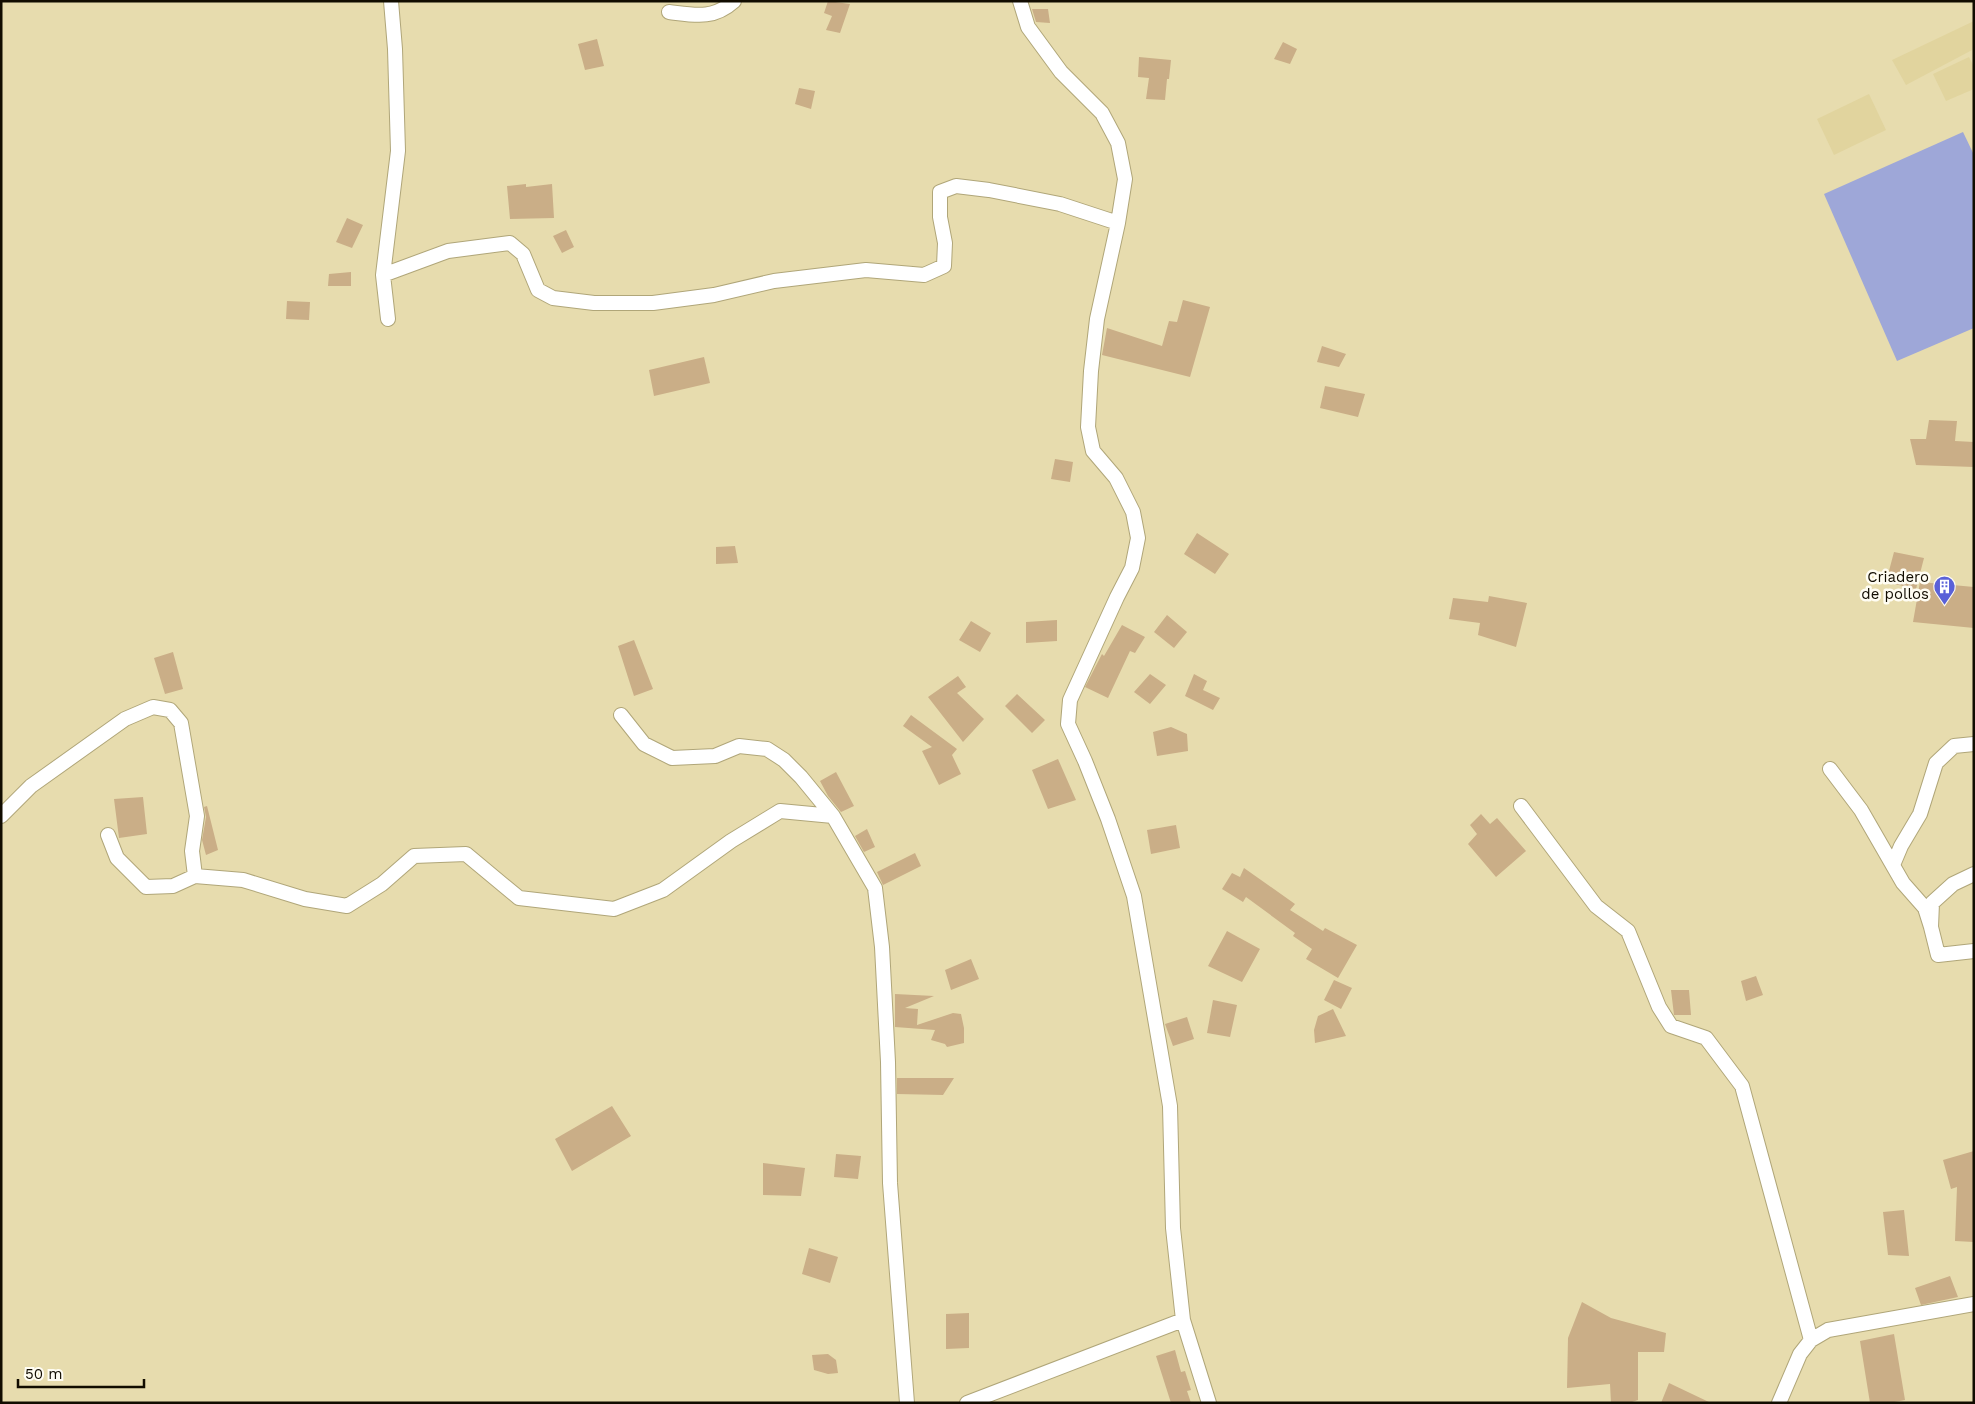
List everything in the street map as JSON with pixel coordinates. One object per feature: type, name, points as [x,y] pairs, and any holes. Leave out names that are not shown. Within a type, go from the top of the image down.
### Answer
[{"type":"street","points":[[388,319],[384,275],[398,151],[396,49],[391,1]]},
{"type":"street","points":[[669,12],[700,16],[719,12],[734,1]]},
{"type":"street","points":[[1020,1],[1028,27],[1061,72],[1102,113],[1118,143],[1125,179],[1118,223],[1097,319],[1091,370],[1088,428],[1093,451],[1116,478],[1133,512],[1138,538],[1132,568],[1070,700],[1068,724],[1085,761],[1134,896],[1170,1106],[1173,1228],[1183,1320],[1209,1403]]},
{"type":"street","points":[[384,275],[448,251],[510,243],[523,254],[538,290],[553,298],[594,303],[653,303],[714,295],[774,281],[866,270],[924,275],[944,266],[945,244],[940,217],[940,192],[956,186],[989,190],[1060,204],[1118,223]]},
{"type":"street","points":[[1,816],[31,786],[125,720],[153,707],[170,710],[181,723],[197,816],[192,851],[195,876]]},
{"type":"street","points":[[621,715],[644,744],[672,758],[715,756],[739,746],[767,749],[784,760],[801,777],[833,816],[875,888],[882,947],[888,1062],[890,1183],[907,1403]]},
{"type":"street","points":[[1893,865],[1901,846],[1920,814],[1936,763],[1954,746],[1974,744]]},
{"type":"street","points":[[1830,769],[1861,810],[1903,883],[1925,908],[1938,955],[1974,951]]},
{"type":"street","points":[[1522,806],[1596,906],[1628,931],[1659,1007],[1670,1026],[1706,1038],[1742,1086],[1811,1340]]},
{"type":"street","points":[[108,835],[116,858],[146,887],[173,886],[195,876],[243,880],[305,899],[347,906],[382,884],[414,856],[466,854],[519,898],[614,909],[663,890],[731,841],[780,811],[833,816]]},
{"type":"street","points":[[1931,927],[1932,903],[1953,884],[1974,874]]},
{"type":"street","points":[[1779,1403],[1800,1354],[1811,1340],[1828,1330],[1974,1304]]},
{"type":"street","points":[[967,1403],[1183,1320]]},
{"type":"shaded area","points":[[1974,21],[1974,49],[1906,85],[1892,60]]},
{"type":"shaded area","points":[[1969,57],[1974,67],[1974,89],[1946,101],[1933,74]]},
{"type":"shaded area","points":[[1869,94],[1886,130],[1834,155],[1817,119]]},
{"type":"shaded area","points":[[1963,132],[1974,155],[1974,328],[1897,361],[1824,194]]},
{"type":"building","points":[[828,1],[850,4],[840,33],[826,30],[832,16],[824,13]]},
{"type":"building","points":[[1032,9],[1048,9],[1050,23],[1036,22]]},
{"type":"building","points":[[597,39],[604,66],[585,70],[578,44]]},
{"type":"building","points":[[1283,42],[1297,49],[1290,64],[1274,59]]},
{"type":"building","points":[[1139,57],[1171,60],[1165,100],[1146,99],[1149,78],[1138,77]]},
{"type":"building","points":[[799,88],[815,91],[811,109],[795,104]]},
{"type":"building","points":[[526,184],[526,187],[552,184],[554,218],[510,219],[507,186]]},
{"type":"building","points":[[347,218],[363,225],[352,248],[336,242]]},
{"type":"building","points":[[566,230],[574,247],[562,253],[553,236]]},
{"type":"building","points":[[351,272],[351,286],[328,286],[329,274]]},
{"type":"building","points":[[1183,300],[1210,307],[1190,377],[1102,355],[1107,328],[1162,346],[1169,321],[1177,322]]},
{"type":"building","points":[[287,301],[310,302],[309,320],[286,319]]},
{"type":"building","points":[[1322,346],[1346,354],[1339,367],[1317,362]]},
{"type":"building","points":[[704,357],[710,383],[654,396],[649,370]]},
{"type":"building","points":[[1325,386],[1365,394],[1358,417],[1320,408]]},
{"type":"building","points":[[1929,420],[1957,421],[1955,441],[1974,442],[1974,467],[1916,465],[1910,439],[1926,439]]},
{"type":"building","points":[[1055,459],[1073,462],[1070,482],[1051,479]]},
{"type":"building","points":[[1197,533],[1229,554],[1215,574],[1184,554]]},
{"type":"building","points":[[735,546],[738,563],[716,564],[716,547]]},
{"type":"building","points":[[1894,552],[1924,558],[1916,589],[1886,582]]},
{"type":"building","name":"Criadero de pollos","points":[[1920,582],[1974,587],[1974,628],[1913,622]]},
{"type":"building","points":[[1489,596],[1527,603],[1516,647],[1478,635],[1480,623],[1449,619],[1453,598],[1488,602]]},
{"type":"building","points":[[1167,615],[1187,632],[1174,648],[1154,632]]},
{"type":"building","points":[[1057,620],[1057,641],[1026,643],[1026,622]]},
{"type":"building","points":[[971,621],[991,633],[980,652],[959,640]]},
{"type":"building","points":[[1122,625],[1145,637],[1135,653],[1130,651],[1108,698],[1085,687],[1102,654],[1104,656]]},
{"type":"building","points":[[634,640],[653,689],[634,696],[618,646]]},
{"type":"building","points":[[173,652],[183,689],[165,694],[154,658]]},
{"type":"building","points":[[1150,674],[1166,685],[1150,704],[1134,692]]},
{"type":"building","points":[[1194,674],[1207,681],[1203,690],[1220,698],[1213,710],[1185,696]]},
{"type":"building","points":[[958,676],[966,687],[957,693],[984,719],[963,742],[928,697]]},
{"type":"building","points":[[1017,694],[1045,720],[1032,733],[1005,706]]},
{"type":"building","points":[[911,715],[957,749],[952,755],[961,774],[939,785],[922,751],[932,747],[903,726]]},
{"type":"building","points":[[1171,727],[1187,734],[1188,751],[1157,756],[1153,732]]},
{"type":"building","points":[[1058,759],[1076,800],[1048,809],[1032,770]]},
{"type":"building","points":[[836,772],[854,806],[841,812],[828,796],[820,781]]},
{"type":"building","points":[[143,797],[147,834],[119,838],[114,799]]},
{"type":"building","points":[[207,806],[218,850],[206,855],[202,840],[206,817],[204,807]]},
{"type":"building","points":[[1481,814],[1490,824],[1497,818],[1526,851],[1496,877],[1468,844],[1477,834],[1470,825]]},
{"type":"building","points":[[1176,825],[1180,848],[1151,854],[1147,830]]},
{"type":"building","points":[[867,829],[875,847],[864,852],[855,836]]},
{"type":"building","points":[[915,853],[921,866],[883,885],[877,872]]},
{"type":"building","points":[[1244,868],[1295,904],[1290,910],[1323,931],[1325,928],[1357,945],[1338,978],[1306,959],[1312,949],[1293,936],[1295,933],[1246,897],[1243,902],[1222,889],[1232,873],[1240,877]]},
{"type":"building","points":[[1227,931],[1260,949],[1242,982],[1208,966]]},
{"type":"building","points":[[971,959],[979,979],[951,990],[945,970]]},
{"type":"building","points":[[1756,976],[1763,995],[1746,1001],[1741,981]]},
{"type":"building","points":[[1334,980],[1352,988],[1341,1009],[1324,1000]]},
{"type":"building","points":[[1671,990],[1689,990],[1691,1015],[1674,1015]]},
{"type":"building","points":[[895,994],[934,996],[905,1008],[918,1009],[917,1025],[953,1013],[961,1014],[964,1028],[964,1043],[947,1047],[945,1044],[931,1040],[935,1030],[895,1027]]},
{"type":"building","points":[[1213,1000],[1237,1005],[1230,1037],[1207,1033]]},
{"type":"building","points":[[1333,1009],[1346,1036],[1315,1043],[1314,1030],[1318,1016]]},
{"type":"building","points":[[1187,1017],[1194,1039],[1173,1046],[1165,1024]]},
{"type":"building","points":[[897,1078],[954,1078],[943,1095],[897,1094]]},
{"type":"building","points":[[612,1106],[631,1136],[572,1171],[555,1139]]},
{"type":"building","points":[[1974,1151],[1974,1242],[1955,1241],[1957,1187],[1951,1189],[1943,1160]]},
{"type":"building","points":[[836,1154],[861,1156],[858,1179],[834,1177]]},
{"type":"building","points":[[763,1163],[805,1168],[801,1196],[763,1195]]},
{"type":"building","points":[[1904,1210],[1909,1256],[1888,1255],[1883,1212]]},
{"type":"building","points":[[809,1248],[838,1257],[830,1283],[802,1274]]},
{"type":"building","points":[[1950,1276],[1958,1297],[1921,1305],[1915,1288]]},
{"type":"building","points":[[1582,1302],[1611,1318],[1666,1333],[1664,1352],[1638,1352],[1638,1400],[1629,1403],[1611,1403],[1610,1384],[1567,1388],[1568,1338]]},
{"type":"building","points":[[969,1313],[969,1348],[946,1349],[946,1314]]},
{"type":"building","points":[[1894,1334],[1905,1400],[1889,1403],[1870,1403],[1860,1341]]},
{"type":"building","points":[[1175,1350],[1181,1372],[1185,1371],[1191,1390],[1187,1391],[1191,1403],[1171,1403],[1156,1356]]},
{"type":"building","points":[[828,1354],[836,1360],[838,1373],[828,1374],[814,1370],[812,1355]]},
{"type":"building","points":[[1669,1383],[1711,1403],[1661,1403]]},
{"type":"place","name":"Criadero de pollos","points":[[1945,605]]}]
